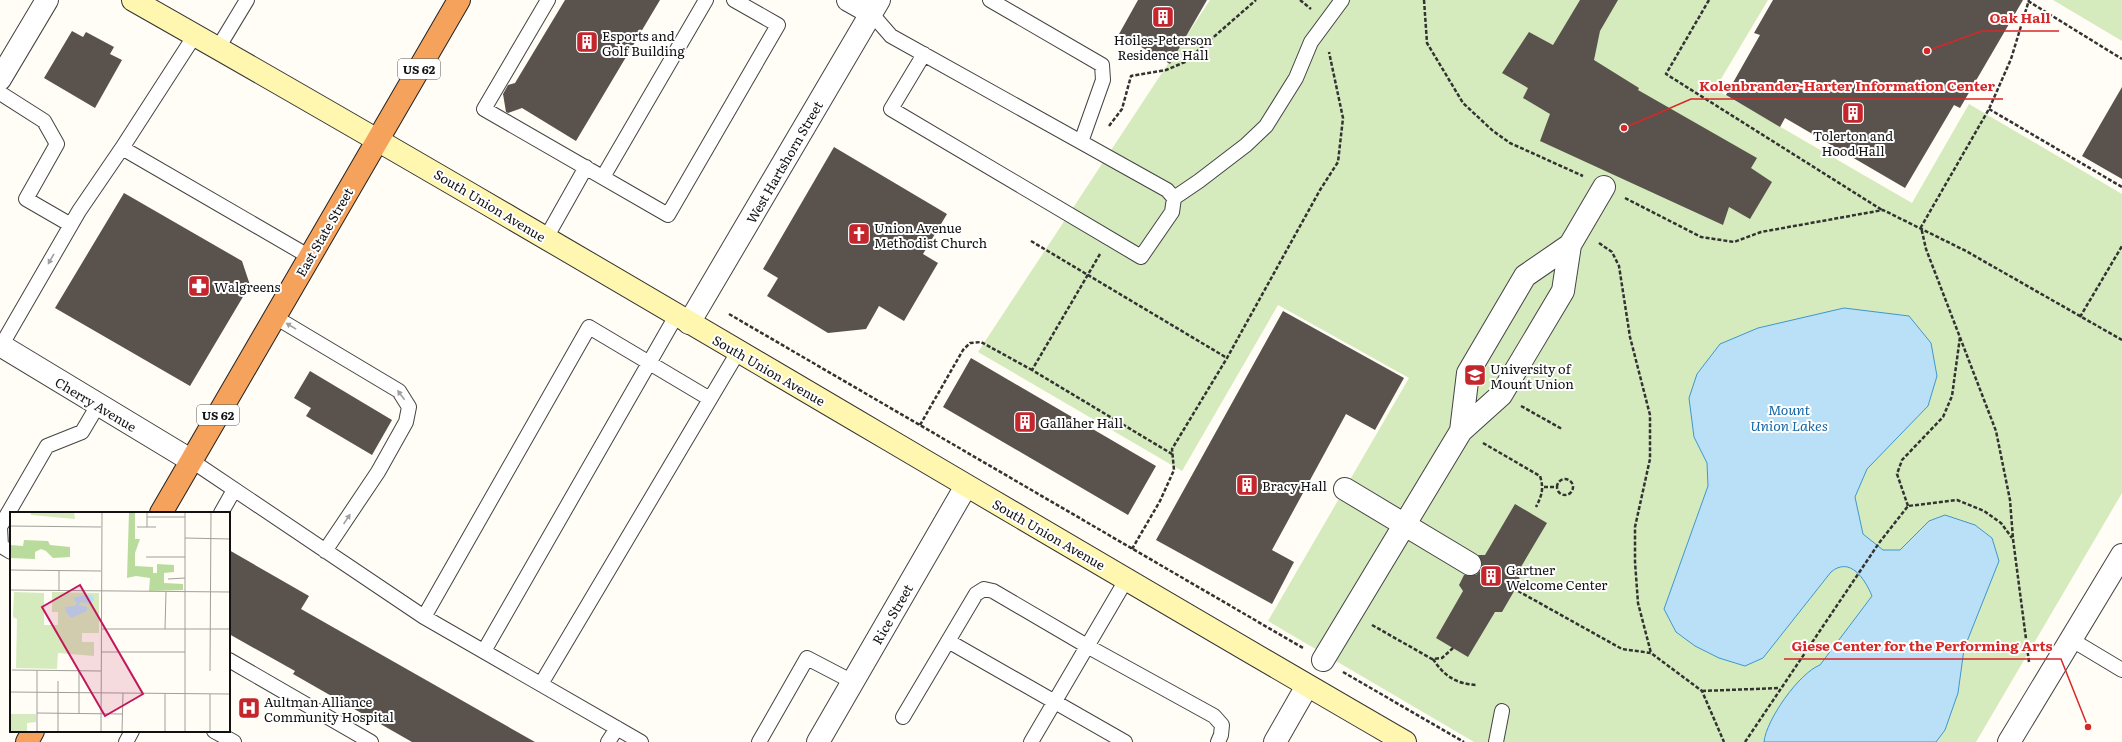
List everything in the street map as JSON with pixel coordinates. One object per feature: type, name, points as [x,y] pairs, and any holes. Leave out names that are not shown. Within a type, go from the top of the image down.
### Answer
[{"type":"highway","name":"US 62","points":[[378,139],[459,0]]},
{"type":"highway","name":"East State Street","points":[[162,512],[378,139]]},
{"type":"highway","points":[[27,742],[32,732]]},
{"type":"main road","name":"South Union Avenue","points":[[133,0],[378,139],[1126,580],[1405,742]]},
{"type":"street","points":[[0,79],[47,0]]},
{"type":"street","points":[[848,0],[875,7]]},
{"type":"street","name":"West Hartshorn Street","points":[[683,319],[875,7]]},
{"type":"street","points":[[1323,660],[1461,431],[1501,395],[1563,291],[1574,237],[1604,187]]},
{"type":"street","points":[[1461,431],[1468,373],[1525,276],[1574,237]]},
{"type":"street","name":"Cherry Avenue","points":[[1,346],[192,462]]},
{"type":"street","name":"Rice Street","points":[[818,742],[966,486]]},
{"type":"street","points":[[1345,489],[1470,564]]},
{"type":"street","points":[[2010,742],[2122,555]]},
{"type":"street","points":[[1275,742],[1307,686]]},
{"type":"lane","points":[[218,48],[247,0]]},
{"type":"lane","points":[[548,0],[484,109],[668,215],[778,25],[734,0]]},
{"type":"lane","points":[[603,177],[706,0]]},
{"type":"lane","points":[[990,0],[1102,65],[1102,80],[1080,142]]},
{"type":"lane","points":[[924,54],[890,109],[1141,257],[1172,212],[1174,198],[1240,150],[1266,126],[1296,78],[1311,42],[1320,27],[1342,0]]},
{"type":"lane","points":[[875,7],[891,36],[1167,190],[1174,198]]},
{"type":"lane","points":[[1,346],[71,225],[195,35]]},
{"type":"lane","points":[[0,93],[44,121],[57,144],[26,199],[71,225]]},
{"type":"lane","points":[[122,148],[310,257]]},
{"type":"lane","points":[[546,238],[586,167]]},
{"type":"lane","points":[[275,317],[399,391],[409,407],[406,422],[378,472],[325,551]]},
{"type":"lane","points":[[484,651],[650,363],[683,319]]},
{"type":"lane","points":[[424,617],[589,327],[710,399]]},
{"type":"lane","points":[[541,684],[738,352]]},
{"type":"lane","points":[[10,551],[1,546],[0,527],[47,446],[82,432],[98,405]]},
{"type":"lane","points":[[192,462],[424,617],[641,742]]},
{"type":"lane","points":[[221,512],[234,490]]},
{"type":"lane","points":[[1031,742],[1126,580]]},
{"type":"lane","points":[[903,717],[976,594],[984,589],[993,591],[1087,646],[1214,716],[1222,725],[1221,736],[1218,742]]},
{"type":"lane","points":[[2072,640],[2122,670]]},
{"type":"lane","points":[[948,641],[1054,703],[1125,742]]},
{"type":"lane","points":[[759,742],[807,658],[853,682]]},
{"type":"lane","points":[[230,661],[371,742]]},
{"type":"lane","points":[[1496,742],[1502,711]]},
{"type":"lane","points":[[608,742],[617,728]]},
{"type":"lane","points":[[126,742],[131,732]]},
{"type":"lane","points":[[216,732],[234,742]]},
{"type":"path","points":[[1093,149],[1122,109],[1131,76],[1166,70],[1185,62],[1256,0]]},
{"type":"path","points":[[1424,0],[1427,43],[1463,103],[1493,131],[1510,143],[1572,169],[1604,187],[1701,236],[1734,242],[1761,232],[1883,210]]},
{"type":"path","points":[[1709,0],[1666,74],[1883,210],[1921,227],[2122,340]]},
{"type":"path","points":[[2048,678],[2030,666],[2013,539],[2010,500],[1996,431],[1926,249],[1921,227],[1989,109],[2011,59],[2029,0],[2122,59]]},
{"type":"path","points":[[1132,548],[1160,501],[1174,470],[1172,449],[1226,358],[1320,190],[1338,162],[1343,118],[1330,54],[1320,27]]},
{"type":"path","points":[[1989,109],[2122,187]]},
{"type":"path","points":[[1574,237],[1612,252],[1619,266],[1630,337],[1650,415],[1650,459],[1635,534],[1638,603],[1651,653]]},
{"type":"path","points":[[1031,241],[1226,358]]},
{"type":"path","points":[[2080,317],[2122,246]]},
{"type":"path","points":[[1032,370],[1088,275]]},
{"type":"path","points":[[729,314],[1464,742]]},
{"type":"path","points":[[1908,506],[1897,474],[1902,460],[1943,417],[1952,396],[1960,337]]},
{"type":"path","points":[[920,425],[963,350],[970,343],[981,342],[1032,370],[1172,454]]},
{"type":"path","points":[[1501,395],[1562,429]]},
{"type":"path","points":[[1461,431],[1540,476],[1544,487],[1542,496],[1536,507]]},
{"type":"path","points":[[1565,478],[1571,481],[1574,487],[1572,494],[1565,496],[1559,494],[1556,487],[1559,481],[1565,478]]},
{"type":"path","points":[[1544,487],[1556,487]]},
{"type":"path","points":[[1745,742],[1879,543],[1908,506],[1957,500],[1984,511],[2002,523],[2013,539]]},
{"type":"path","points":[[1518,591],[1622,649],[1651,653],[1702,691],[1724,742]]},
{"type":"path","points":[[1351,613],[1432,659],[1441,671],[1452,680],[1477,685]]},
{"type":"path","points":[[1432,659],[1442,658],[1453,648]]},
{"type":"path","points":[[1702,691],[1780,688]]},
{"type":"green space","name":"University of Mount Union","points":[[1210,0],[1768,0],[1715,89],[1912,203],[1969,104],[2122,194],[2122,493],[1976,742],[1474,742],[1268,621],[1409,378],[1278,305],[1182,471],[978,352]]},
{"type":"green space","points":[[2053,0],[2122,0],[2122,41]]},
{"type":"water","name":"Mount Union Lakes","points":[[1844,308],[1909,316],[1931,343],[1937,376],[1928,406],[1867,469],[1855,497],[1863,534],[1883,550],[1900,550],[1929,521],[1945,515],[1975,525],[1992,538],[1999,561],[1964,649],[1958,693],[1945,730],[1936,742],[1764,742],[1771,722],[1785,698],[1803,677],[1820,665],[1872,596],[1861,577],[1850,568],[1838,568],[1831,572],[1763,658],[1745,666],[1719,658],[1695,646],[1676,632],[1664,609],[1708,486],[1707,463],[1694,437],[1689,398],[1697,374],[1720,344],[1758,328]]},
{"type":"building","name":"Esports and Golf Building","points":[[565,0],[660,0],[576,141],[522,108],[508,113],[506,112],[503,94],[508,85],[515,83]]},
{"type":"building","name":"Hoiles-Peterson Residence Hall","points":[[1138,0],[1207,0],[1170,64],[1119,34]]},
{"type":"building","points":[[1580,0],[1618,0],[1600,31],[1594,60],[1639,88],[1638,90],[1757,158],[1751,168],[1772,182],[1750,219],[1729,207],[1723,225],[1540,141],[1550,114],[1523,98],[1528,88],[1502,73],[1529,32],[1553,45]]},
{"type":"building","points":[[1773,0],[2023,0],[1960,108],[1954,105],[1905,188],[1785,118],[1780,127],[1726,95],[1760,35],[1754,33]]},
{"type":"building","points":[[72,31],[83,37],[86,32],[114,47],[110,54],[122,60],[95,108],[44,78]]},
{"type":"building","points":[[2122,87],[2122,179],[2082,156]]},
{"type":"building","name":"Union Avenue Methodist Church","points":[[834,147],[947,214],[923,254],[938,263],[904,321],[879,306],[866,329],[828,333],[767,296],[778,278],[763,269]]},
{"type":"building","name":"Walgreens","points":[[124,193],[242,261],[250,285],[190,386],[55,308]]},
{"type":"building","name":"Bracy Hall","points":[[1283,311],[1404,378],[1375,430],[1346,414],[1272,550],[1294,562],[1272,604],[1156,540]]},
{"type":"building","name":"Gallaher Hall","points":[[971,358],[1156,466],[1128,515],[943,407]]},
{"type":"building","points":[[310,371],[392,420],[372,455],[306,416],[311,408],[294,398]]},
{"type":"building","name":"Gartner Welcome Center","points":[[1515,504],[1547,523],[1518,572],[1520,581],[1502,612],[1495,612],[1468,657],[1436,638],[1463,591],[1459,585],[1464,575],[1476,575],[1480,571],[1482,564],[1478,555],[1485,555]]},
{"type":"building","points":[[230,551],[309,596],[301,609],[535,742],[412,742],[293,674],[295,671],[230,635]]},
{"type":"place","name":"Hoiles-Peterson Residence Hall","points":[[1163,17]]},
{"type":"place","name":"Esports and Golf Building","points":[[587,42]]},
{"type":"place","name":"Oak Hall","points":[[1927,51]]},
{"type":"place","name":"Tolerton and Hood Hall","points":[[1853,113]]},
{"type":"place","name":"Kolenbrander-Harter Information Center","points":[[1624,128]]},
{"type":"place","name":"Union Avenue Methodist Church","points":[[859,234]]},
{"type":"place","name":"Walgreens","points":[[199,286]]},
{"type":"place","name":"University of Mount Union","points":[[1475,375]]},
{"type":"place","name":"Gallaher Hall","points":[[1025,422]]},
{"type":"place","name":"Bracy Hall","points":[[1247,485]]},
{"type":"place","name":"Gartner Welcome Center","points":[[1491,576]]},
{"type":"place","name":"Aultman Alliance Community Hospital","points":[[249,708]]},
{"type":"place","name":"Giese Center for the Performing Arts","points":[[2088,727]]}]
